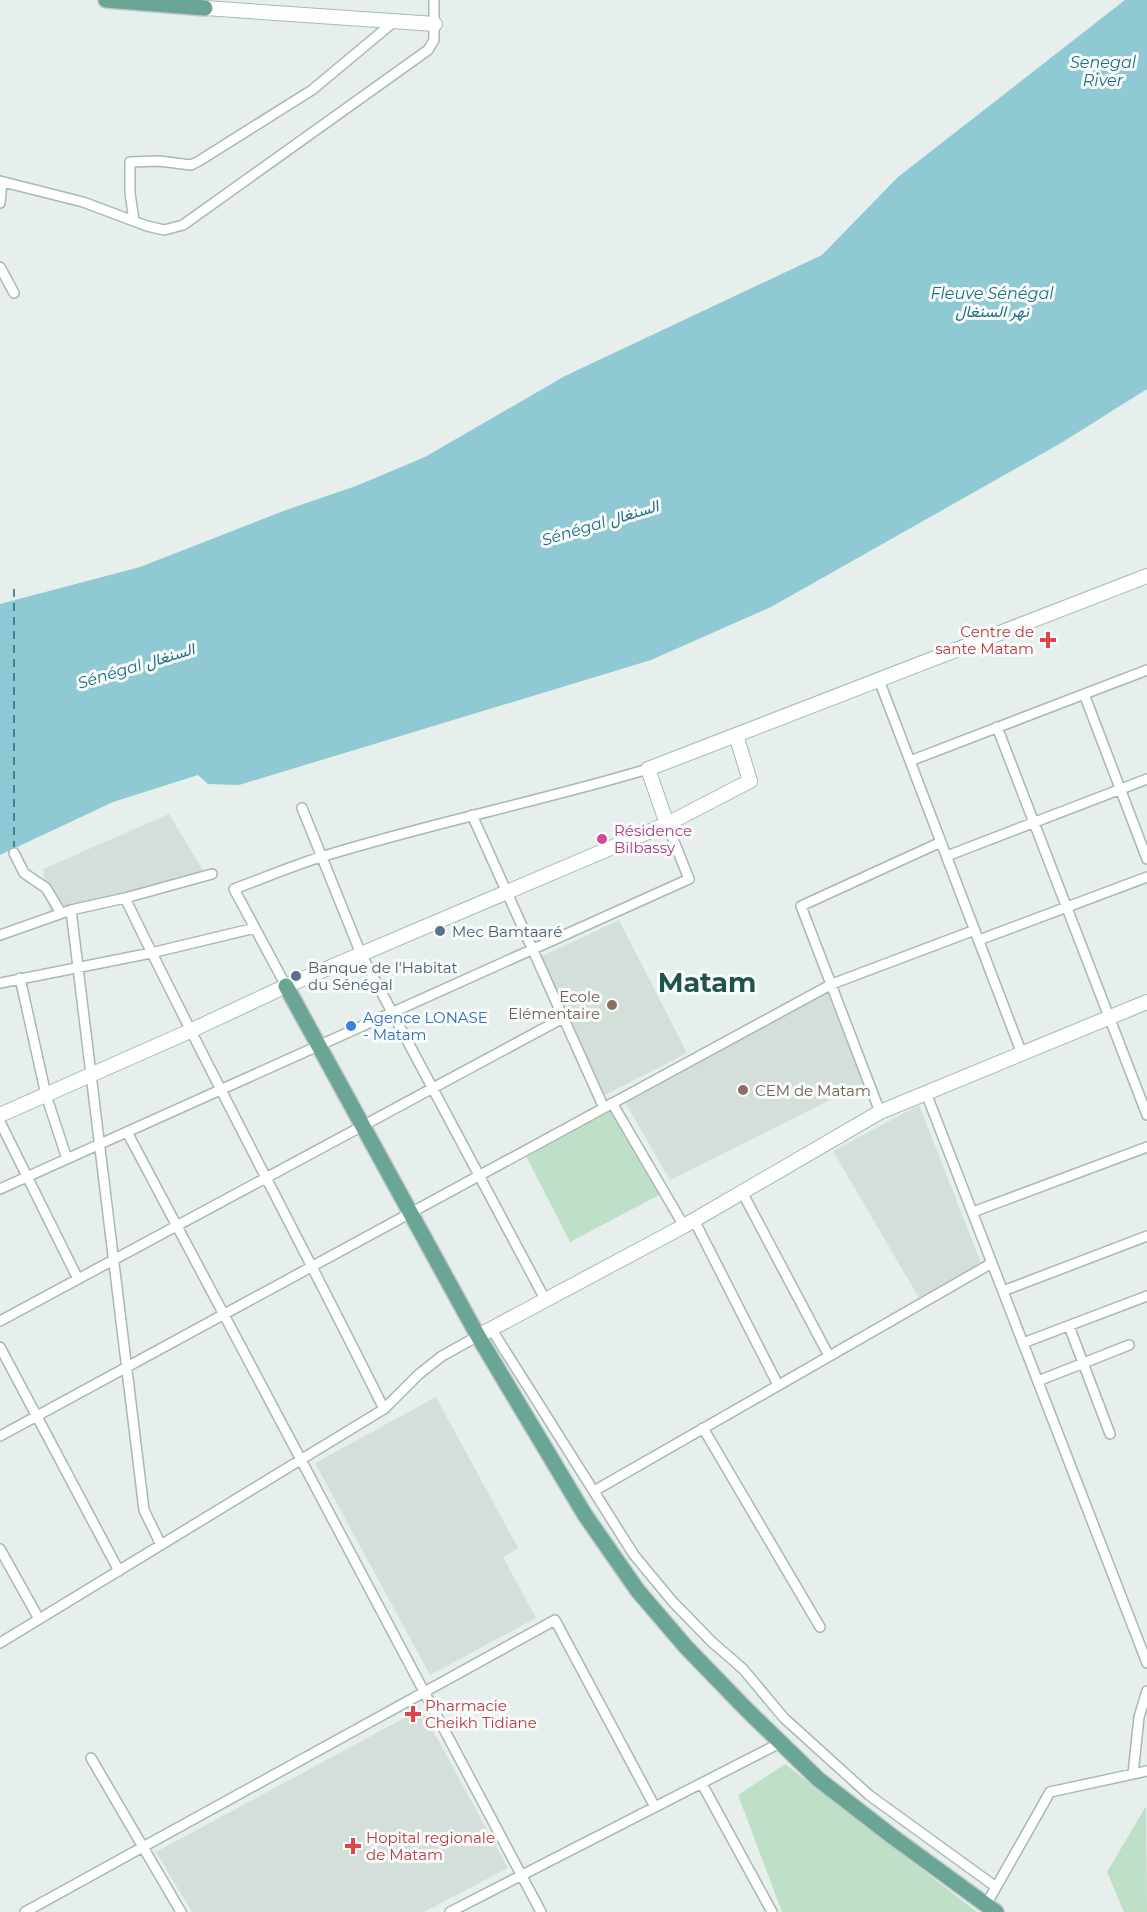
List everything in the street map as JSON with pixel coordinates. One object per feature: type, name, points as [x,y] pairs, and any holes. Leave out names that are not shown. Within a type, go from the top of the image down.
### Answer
[{"type":"main road","points":[[106,0],[208,4],[435,24]]},
{"type":"main road","points":[[667,824],[648,769],[1147,576]]},
{"type":"main road","points":[[0,1115],[286,986],[667,824],[750,781],[736,735]]},
{"type":"main road","points":[[286,986],[410,1213],[485,1333],[585,1515],[619,1565],[659,1617],[686,1647],[780,1743],[843,1800],[991,1909]]},
{"type":"main road","points":[[485,1333],[689,1223],[880,1112],[1147,1002]]},
{"type":"street","points":[[0,203],[1,182],[83,202],[164,230],[183,225],[428,50],[434,40],[434,0]]},
{"type":"street","points":[[134,221],[130,193],[130,162],[159,161],[191,165],[199,161],[312,90],[396,20]]},
{"type":"street","points":[[0,267],[14,292]]},
{"type":"street","points":[[910,761],[1147,670]]},
{"type":"street","points":[[879,680],[1022,1053]]},
{"type":"street","points":[[1084,694],[1147,859]]},
{"type":"street","points":[[997,727],[1147,1115]]},
{"type":"street","points":[[286,986],[234,889],[323,856],[648,769]]},
{"type":"street","points":[[947,856],[1147,779]]},
{"type":"street","points":[[302,808],[361,954],[546,1300]]},
{"type":"street","points":[[472,815],[563,1018],[608,1106],[689,1223],[778,1385]]},
{"type":"street","points":[[0,1189],[689,879],[667,824]]},
{"type":"street","points":[[880,1112],[801,906],[941,842]]},
{"type":"street","points":[[14,853],[24,873],[46,888],[61,913]]},
{"type":"street","points":[[0,935],[71,910],[212,874]]},
{"type":"street","points":[[979,940],[1147,877]]},
{"type":"street","points":[[125,898],[190,1031],[313,1266],[384,1409]]},
{"type":"street","points":[[71,910],[144,1510],[161,1545]]},
{"type":"street","points":[[0,983],[152,953],[255,928]]},
{"type":"street","points":[[0,1436],[832,984],[975,930]]},
{"type":"street","points":[[20,978],[46,1095],[67,1160]]},
{"type":"street","points":[[0,1321],[563,1018]]},
{"type":"street","points":[[926,1093],[1147,1663]]},
{"type":"street","points":[[0,1122],[78,1279]]},
{"type":"street","points":[[127,1132],[541,1912]]},
{"type":"street","points":[[973,1212],[1147,1147]]},
{"type":"street","points":[[742,1192],[829,1356]]},
{"type":"street","points":[[1003,1290],[1147,1236]]},
{"type":"street","points":[[594,1491],[992,1263]]},
{"type":"street","points":[[1023,1343],[1147,1296]]},
{"type":"street","points":[[1069,1326],[1110,1434]]},
{"type":"street","points":[[0,1643],[384,1409],[419,1374],[442,1356],[485,1333],[594,1491],[634,1555],[673,1602],[743,1669],[784,1718],[869,1796],[996,1887]]},
{"type":"street","points":[[1038,1381],[1129,1345]]},
{"type":"street","points":[[0,1347],[119,1571]]},
{"type":"street","points":[[703,1428],[820,1627]]},
{"type":"street","points":[[0,1550],[39,1620]]},
{"type":"street","points":[[619,1565],[634,1555]]},
{"type":"street","points":[[25,1912],[555,1620],[655,1808]]},
{"type":"street","points":[[1133,1774],[1139,1717],[1147,1691]]},
{"type":"street","points":[[450,1912],[780,1743]]},
{"type":"street","points":[[91,1758],[181,1912]]},
{"type":"street","points":[[991,1909],[996,1887],[1050,1792],[1147,1771]]},
{"type":"street","points":[[702,1784],[772,1912]]},
{"type":"shaded area","points":[[169,814],[205,874],[50,913],[43,869]]},
{"type":"shaded area","name":"Ecole Elémentaire","points":[[619,920],[687,1053],[605,1095],[538,958]]},
{"type":"shaded area","name":"CEM de Matam","points":[[827,992],[864,1083],[670,1180],[622,1097]]},
{"type":"shaded area","points":[[919,1105],[981,1263],[919,1298],[833,1151]]},
{"type":"shaded area","points":[[436,1397],[518,1548],[503,1557],[536,1618],[430,1675],[315,1463]]},
{"type":"shaded area","points":[[421,1709],[508,1868],[424,1912],[192,1912],[156,1852]]},
{"type":"green space","points":[[612,1109],[661,1194],[570,1242],[526,1156]]},
{"type":"green space","points":[[785,1764],[977,1912],[782,1912],[738,1795]]},
{"type":"green space","points":[[1146,1806],[1147,1912],[1124,1912],[1107,1872]]},
{"type":"water","name":"Fleuve Sénégal نهر السنغال","points":[[1125,0],[1147,0],[1147,389],[1061,443],[771,607],[651,660],[239,785],[208,784],[198,775],[113,802],[0,855],[0,604],[140,567],[286,510],[356,486],[425,457],[565,376],[822,255],[898,177]]},
{"type":"ferry route","points":[[14,589],[14,849]]},
{"type":"place","name":"Centre de sante Matam","points":[[1048,640]]},
{"type":"place","name":"Résidence Bilbassy","points":[[602,839]]},
{"type":"place","name":"Mec Bamtaaré","points":[[440,931]]},
{"type":"place","name":"Banque de l'Habitat du Sénégal","points":[[296,976]]},
{"type":"place","name":"Ecole Elémentaire","points":[[612,1005]]},
{"type":"place","name":"Agence LONASE - Matam","points":[[351,1026]]},
{"type":"place","name":"CEM de Matam","points":[[743,1090]]},
{"type":"place","name":"Pharmacie Cheikh Tidiane","points":[[413,1714]]},
{"type":"place","name":"Hopital regionale de Matam","points":[[353,1846]]},
{"type":"district","name":"Matam","points":[[707,982]]},
{"type":"water label","name":"Senegal River","points":[[1103,71]]},
{"type":"water label","name":"Sénégal السنغال","points":[[600,523]]},
{"type":"water label","name":"Sénégal السنغال","points":[[136,666]]}]
